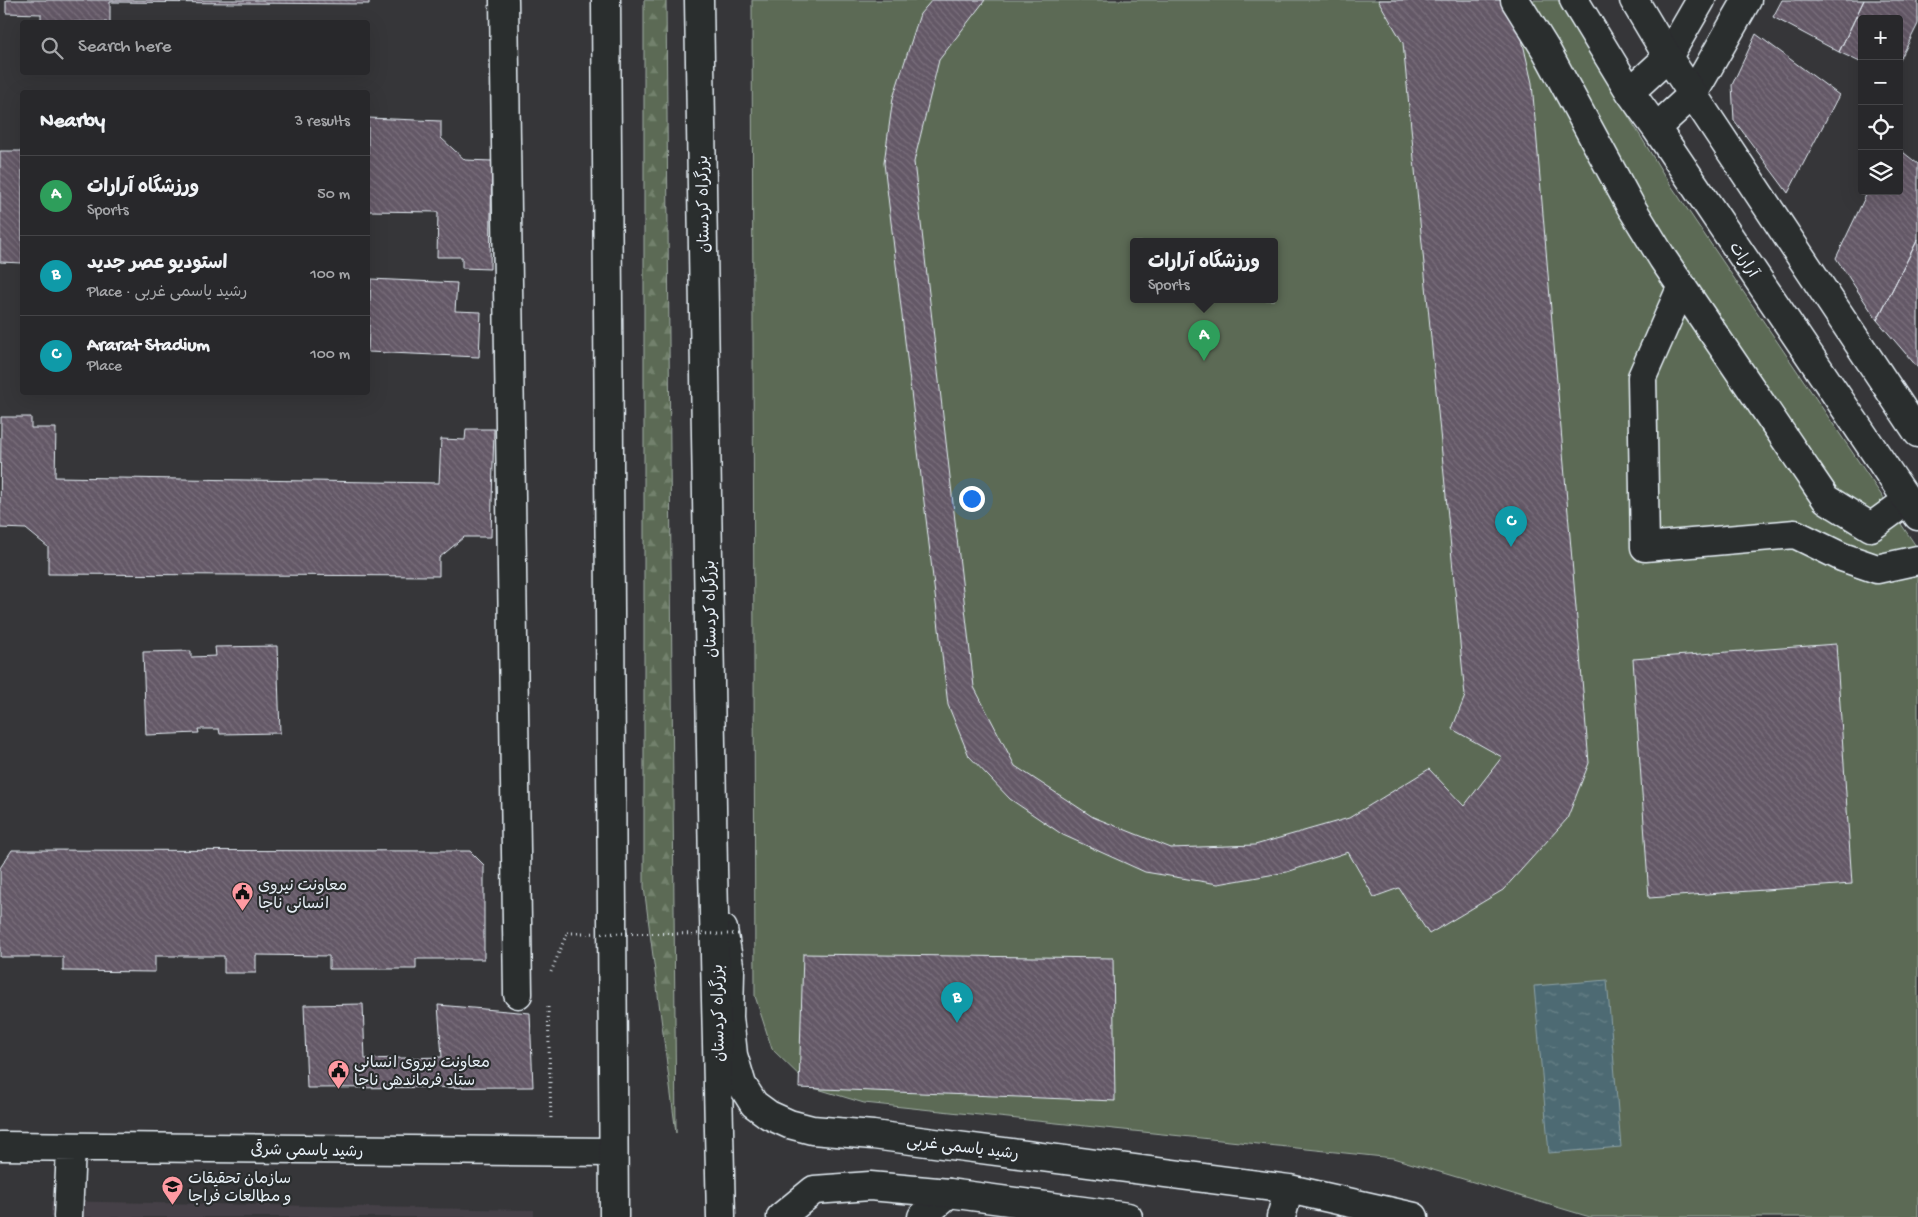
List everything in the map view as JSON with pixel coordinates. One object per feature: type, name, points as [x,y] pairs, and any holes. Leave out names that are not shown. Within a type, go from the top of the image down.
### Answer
[{"type":"main road","points":[[504,0],[518,994]]},
{"type":"main road","points":[[606,0],[614,1217]]},
{"type":"main road","name":"بزرگراه کردستان","points":[[699,0],[713,869],[721,1217]]},
{"type":"main road","points":[[1515,0],[1546,50],[1630,205],[1663,259],[1826,499],[1871,527],[1913,508]]},
{"type":"main road","name":"آرارات","points":[[1574,0],[1630,92],[1913,508]]},
{"type":"main road","points":[[1634,0],[1668,57],[1918,433]]},
{"type":"main road","points":[[1630,92],[1668,57],[1701,0]]},
{"type":"main road","points":[[1656,128],[1693,94],[1747,0]]},
{"type":"main road","points":[[1682,286],[1642,377],[1645,547],[1794,534],[1842,557],[1877,569],[1918,560]]},
{"type":"main road","name":"رشید یاسمی غربی","points":[[713,869],[730,971],[729,1017],[733,1054],[742,1085],[754,1104],[769,1115],[789,1124],[812,1130],[873,1135],[1289,1189],[1414,1217]]},
{"type":"main road","name":"رشید یاسمی شرقی","points":[[0,1146],[613,1152]]},
{"type":"main road","points":[[68,1217],[71,1147]]},
{"type":"main road","points":[[782,1217],[814,1190],[870,1186],[949,1193],[1128,1217]]},
{"type":"main road","points":[[1281,1217],[1289,1189]]},
{"type":"main road","points":[[922,1217],[949,1193]]},
{"type":"path","points":[[550,974],[567,933],[738,934]]},
{"type":"path","points":[[548,1002],[552,1151]]},
{"type":"shaded area","name":"سازمان تحقیقات و مطالعات فراجا","points":[[51,1201],[534,1210],[534,1217],[51,1217]]},
{"type":"green space","points":[[644,0],[666,0],[676,1133],[644,887]]},
{"type":"green space","points":[[752,0],[1558,0],[1664,175],[1918,549],[1918,1217],[1590,1217],[1393,1158],[864,1103],[811,1087],[772,1049],[755,996]]},
{"type":"water","points":[[1607,980],[1621,1147],[1549,1153],[1534,986]]},
{"type":"building","points":[[6,0],[369,0],[369,4],[110,2],[110,20],[41,20],[41,14],[6,13]]},
{"type":"building","points":[[932,0],[985,0],[939,60],[914,162],[974,687],[1015,766],[1093,817],[1171,848],[1255,845],[1349,818],[1429,769],[1464,806],[1502,757],[1452,729],[1465,696],[1403,43],[1378,0],[1504,0],[1519,26],[1532,83],[1589,763],[1567,819],[1503,890],[1429,934],[1399,888],[1374,897],[1348,852],[1287,872],[1218,884],[1145,872],[1063,835],[1010,799],[969,756],[948,705],[884,163],[893,98],[920,14]]},
{"type":"building","points":[[1782,0],[1864,0],[1839,52],[1773,17]]},
{"type":"building","points":[[1864,0],[1918,0],[1918,24],[1903,54],[1903,15],[1858,15],[1858,61],[1839,52]]},
{"type":"building","points":[[1756,34],[1839,95],[1788,193],[1734,120],[1732,85]]},
{"type":"building","points":[[370,118],[441,121],[441,138],[465,160],[492,161],[490,269],[462,268],[462,257],[437,257],[438,212],[370,211]]},
{"type":"building","points":[[0,151],[20,151],[20,263],[0,262]]},
{"type":"building","points":[[1903,152],[1918,164],[1918,239],[1877,320],[1836,258],[1866,195],[1903,195]]},
{"type":"building","points":[[1918,239],[1918,368],[1877,320]]},
{"type":"building","points":[[371,279],[457,283],[455,311],[481,312],[479,357],[370,352]]},
{"type":"building","points":[[1,417],[31,417],[31,428],[56,428],[55,477],[439,483],[441,439],[465,440],[466,429],[494,429],[491,537],[464,537],[439,558],[439,576],[48,574],[48,547],[26,529],[0,528]]},
{"type":"building","points":[[1836,644],[1852,884],[1649,898],[1633,659]]},
{"type":"building","points":[[277,646],[280,733],[220,734],[219,729],[198,729],[199,733],[146,735],[143,652],[191,651],[191,657],[216,656],[215,647]]},
{"type":"building","name":"معاونت نیروی انسانی ناجا","points":[[12,850],[470,851],[484,865],[484,959],[416,959],[416,969],[329,969],[329,956],[256,955],[256,973],[224,973],[224,956],[155,956],[155,972],[63,971],[63,957],[0,957],[0,868]]},
{"type":"building","points":[[803,954],[1113,958],[1115,1101],[799,1088]]},
{"type":"building","points":[[363,1004],[365,1059],[442,1057],[438,1005],[530,1013],[533,1087],[307,1088],[304,1005]]},
{"type":"place","name":"ورزشگاه آرارات","points":[[1204,361]]},
{"type":"place","name":"Ararat Stadium","points":[[1511,547]]},
{"type":"place","name":"معاونت نیروی انسانی ناجا","points":[[242,912]]},
{"type":"place","name":"استودیو عصر جدید","points":[[957,1023]]},
{"type":"place","name":"معاونت نیروی انسانی ستاد فرماندهی ناجا","points":[[338,1089]]},
{"type":"place","name":"سازمان تحقیقات و مطالعات فراجا","points":[[172,1205]]}]
